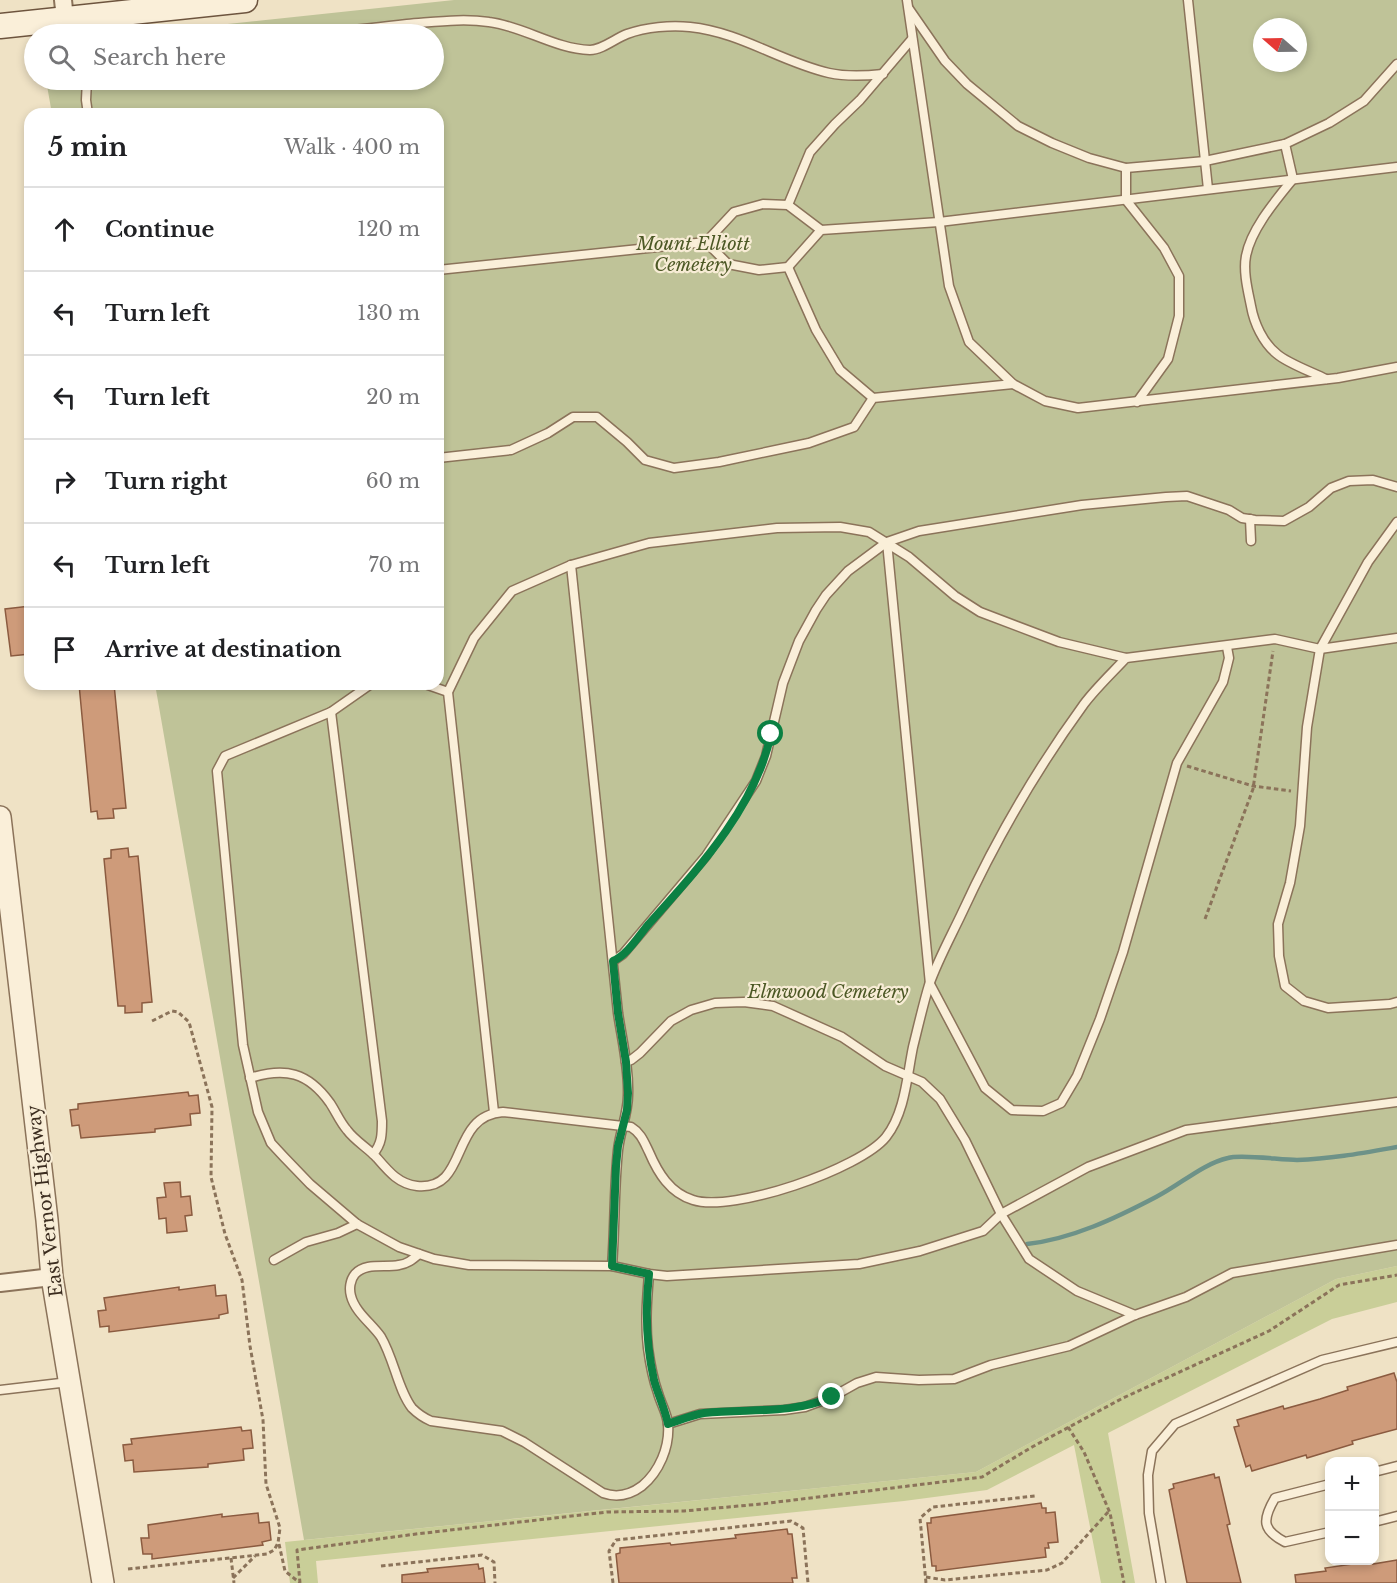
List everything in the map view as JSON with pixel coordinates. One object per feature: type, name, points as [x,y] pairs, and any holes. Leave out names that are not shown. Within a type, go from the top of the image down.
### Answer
[{"type":"main road","points":[[0,26],[64,10],[245,0]]},
{"type":"street","name":"East Vernor Highway","points":[[0,817],[52,1277],[103,1583]]},
{"type":"street","points":[[0,1283],[52,1277]]},
{"type":"lane","points":[[1188,0],[1208,189]]},
{"type":"lane","points":[[907,3],[949,286],[969,342],[1013,384],[1045,401],[1078,408],[1326,380],[1397,367]]},
{"type":"lane","points":[[907,3],[945,61],[975,91],[1018,126],[1089,158],[1126,168],[1205,161],[1285,144],[1329,123],[1364,101],[1397,64]]},
{"type":"lane","points":[[409,24],[471,20],[502,24],[579,49],[594,50],[629,33],[648,29],[689,27],[712,30],[737,38],[829,73],[856,76],[883,74]]},
{"type":"lane","points":[[788,205],[810,152],[883,74],[912,39]]},
{"type":"lane","points":[[86,90],[87,108]]},
{"type":"lane","points":[[1285,144],[1293,179]]},
{"type":"lane","points":[[444,269],[706,242],[734,212],[763,204],[788,205],[821,230],[939,222],[1397,167]]},
{"type":"lane","points":[[1126,168],[1126,200],[1164,248],[1179,276],[1179,316],[1168,359],[1137,402]]},
{"type":"lane","points":[[1293,179],[1269,209],[1256,231],[1246,256],[1246,285],[1252,312],[1260,332],[1277,354],[1326,380]]},
{"type":"lane","points":[[706,242],[729,264],[759,270],[788,267],[821,230]]},
{"type":"lane","points":[[788,267],[816,330],[840,370],[873,398],[1013,384]]},
{"type":"lane","points":[[444,457],[511,450],[548,433],[573,417],[597,417],[645,460],[674,468],[685,467],[719,462],[809,442],[854,427],[873,398]]},
{"type":"lane","points":[[613,961],[623,954],[687,881],[721,837],[756,781],[766,756],[778,701],[791,661],[816,610],[848,571],[887,542],[919,531],[1082,505],[1166,497],[1186,496],[1229,510],[1242,518],[1284,521],[1309,507],[1331,488],[1350,482],[1373,480],[1397,487]]},
{"type":"lane","points":[[1250,519],[1251,541]]},
{"type":"lane","points":[[1397,522],[1368,562],[1320,649],[1307,727],[1300,826],[1290,882],[1278,924],[1278,956],[1285,986],[1304,1001],[1328,1008],[1397,1002]]},
{"type":"lane","points":[[495,1112],[448,692],[474,638],[512,591],[571,565],[649,543],[777,528],[850,527],[869,532],[887,542],[909,557],[955,596],[980,612],[1059,642],[1126,658],[1227,647],[1275,639],[1320,649],[1397,638]]},
{"type":"lane","points":[[887,542],[930,984],[985,1088],[1012,1110],[1043,1112],[1061,1103],[1077,1076],[1123,952],[1177,763],[1223,682],[1229,658],[1227,647]]},
{"type":"lane","points":[[571,565],[628,1093],[616,1166],[612,1266]]},
{"type":"lane","points":[[250,1078],[276,1071],[291,1073],[306,1080],[329,1102],[349,1133],[391,1174],[404,1184],[419,1186],[434,1185],[440,1182],[452,1169],[472,1126],[480,1118],[495,1112],[631,1127],[640,1134],[661,1176],[676,1192],[684,1197],[706,1203],[735,1202],[808,1181],[859,1157],[879,1145],[894,1125],[909,1074],[930,984],[974,888],[1012,813],[1085,703],[1126,658]]},
{"type":"lane","points":[[362,690],[331,712],[225,756],[217,771],[243,1045],[258,1113],[272,1143],[310,1184],[357,1224],[382,1239],[418,1254],[451,1263],[469,1265],[612,1266],[667,1276],[858,1264],[920,1251],[983,1231],[1001,1214],[1088,1167],[1186,1130],[1397,1102]]},
{"type":"lane","points":[[442,690],[448,692]]},
{"type":"lane","points":[[331,712],[382,1121],[379,1148],[373,1154]]},
{"type":"lane","points":[[626,1062],[636,1057],[662,1029],[680,1015],[704,1005],[726,1002],[774,1006],[842,1037],[885,1066],[909,1074],[934,1093],[954,1120],[1001,1214],[1029,1259],[1077,1290],[1135,1315]]},
{"type":"lane","points":[[274,1260],[306,1242],[338,1233],[357,1224]]},
{"type":"lane","points":[[668,1424],[700,1414],[805,1407],[857,1383],[876,1377],[920,1380],[954,1379],[991,1365],[1069,1346],[1135,1315],[1186,1297],[1232,1273],[1397,1245]]},
{"type":"lane","points":[[418,1254],[410,1262],[398,1266],[375,1266],[361,1270],[352,1280],[350,1288],[354,1302],[388,1351],[408,1402],[424,1418],[502,1431],[524,1442],[610,1496],[620,1496],[637,1490],[653,1475],[666,1449],[668,1424],[654,1382],[648,1348],[649,1274]]},
{"type":"lane","points":[[1161,1583],[1149,1513],[1148,1475],[1152,1451],[1175,1424],[1322,1360],[1397,1342]]},
{"type":"lane","points":[[0,1390],[69,1382]]},
{"type":"lane","points":[[1379,1471],[1397,1466]]},
{"type":"lane","points":[[1325,1485],[1275,1498],[1265,1520],[1267,1529],[1285,1542],[1325,1533]]},
{"type":"lane","points":[[1379,1521],[1397,1516]]},
{"type":"path","points":[[1205,919],[1253,786],[1275,639]]},
{"type":"path","points":[[1177,763],[1253,786],[1302,793]]},
{"type":"path","points":[[150,1022],[172,1011],[178,1012],[189,1022],[212,1107],[211,1177],[222,1223],[242,1280],[250,1346],[263,1420],[266,1484],[280,1528],[278,1543],[285,1571],[300,1583]]},
{"type":"path","points":[[300,1583],[297,1550],[607,1512],[684,1511],[728,1507],[982,1477],[1123,1398],[1269,1331],[1339,1285],[1397,1275]]},
{"type":"path","points":[[1068,1427],[1084,1452],[1109,1511],[1124,1583]]},
{"type":"path","points":[[926,1583],[920,1518],[933,1507],[1035,1496]]},
{"type":"path","points":[[926,1576],[945,1580],[1047,1570],[1062,1563],[1109,1511]]},
{"type":"path","points":[[613,1583],[609,1551],[616,1540],[791,1521],[803,1528],[808,1583]]},
{"type":"path","points":[[128,1569],[267,1554],[274,1550],[278,1543]]},
{"type":"path","points":[[381,1566],[482,1555],[494,1562],[495,1583]]},
{"type":"path","points":[[233,1578],[255,1556]]},
{"type":"path","points":[[231,1558],[234,1583]]},
{"type":"green space","name":"Elmwood Cemetery","points":[[454,0],[1397,0],[1397,1266],[1336,1279],[976,1472],[304,1540],[156,690],[444,690],[444,108],[51,108],[48,90],[444,90],[444,24],[227,24]]},
{"type":"green space","points":[[1397,1266],[1397,1302],[1332,1319],[1108,1433],[1135,1583],[1101,1583],[1074,1445],[987,1490],[904,1501],[316,1561],[318,1583],[290,1583],[285,1542],[976,1472],[1336,1279]]},
{"type":"building","points":[[24,607],[24,655],[11,656],[5,609]]},
{"type":"building","points":[[80,690],[115,690],[126,808],[113,809],[114,818],[98,819],[97,811],[91,812]]},
{"type":"building","points":[[128,848],[129,857],[138,856],[152,1002],[142,1003],[142,1012],[125,1013],[125,1006],[118,1006],[104,859],[111,858],[111,850]]},
{"type":"building","points":[[188,1092],[189,1096],[198,1095],[200,1113],[190,1114],[191,1125],[155,1129],[155,1132],[81,1138],[79,1125],[72,1126],[70,1110],[78,1109],[78,1104]]},
{"type":"building","points":[[180,1182],[181,1197],[190,1196],[192,1215],[185,1216],[187,1231],[167,1233],[166,1218],[159,1219],[157,1198],[166,1197],[164,1183]]},
{"type":"building","points":[[215,1285],[216,1296],[226,1295],[228,1313],[219,1315],[219,1318],[109,1332],[109,1326],[100,1327],[98,1311],[106,1310],[104,1298],[179,1287],[179,1290]]},
{"type":"building","points":[[1394,1373],[1397,1382],[1397,1429],[1352,1441],[1353,1444],[1307,1458],[1306,1455],[1252,1471],[1250,1465],[1246,1467],[1234,1427],[1239,1426],[1237,1420],[1283,1406],[1284,1409],[1320,1399],[1348,1390],[1347,1387]]},
{"type":"building","points":[[241,1427],[242,1431],[251,1430],[253,1448],[243,1449],[244,1460],[208,1464],[208,1467],[134,1472],[133,1460],[125,1461],[123,1445],[132,1444],[131,1439]]},
{"type":"building","points":[[1214,1474],[1215,1478],[1219,1477],[1230,1524],[1227,1525],[1241,1583],[1187,1583],[1169,1490],[1174,1488],[1173,1484]]},
{"type":"building","points":[[1041,1503],[1042,1508],[1046,1508],[1046,1513],[1055,1512],[1058,1542],[1048,1543],[1049,1548],[1045,1548],[1046,1557],[936,1571],[936,1566],[932,1566],[927,1523],[931,1523],[931,1518]]},
{"type":"building","points":[[258,1513],[259,1523],[269,1522],[271,1540],[262,1542],[263,1545],[152,1559],[152,1554],[143,1554],[141,1538],[149,1538],[148,1525],[222,1514],[222,1517]]},
{"type":"building","points":[[787,1529],[788,1534],[792,1534],[797,1578],[792,1578],[793,1583],[619,1583],[616,1554],[620,1553],[620,1548],[736,1538],[735,1535]]},
{"type":"building","points":[[1397,1560],[1397,1583],[1296,1583],[1295,1575],[1326,1571],[1325,1568],[1346,1565],[1379,1565],[1379,1563]]},
{"type":"building","points":[[478,1564],[479,1569],[483,1568],[485,1583],[402,1583],[402,1575],[428,1572],[427,1569]]},
{"type":"waterway","points":[[1027,1244],[1061,1238],[1109,1220],[1165,1192],[1209,1165],[1228,1158],[1310,1159],[1397,1147]]},
{"type":"route","points":[[771,734],[766,756],[756,781],[721,837],[664,908],[623,954],[613,961],[628,1093],[616,1166],[612,1266],[649,1274],[646,1325],[648,1348],[654,1382],[668,1424],[700,1414],[805,1407],[832,1397]]},
{"type":"park label","name":"Mount Elliott Cemetery","points":[[693,254]]}]
